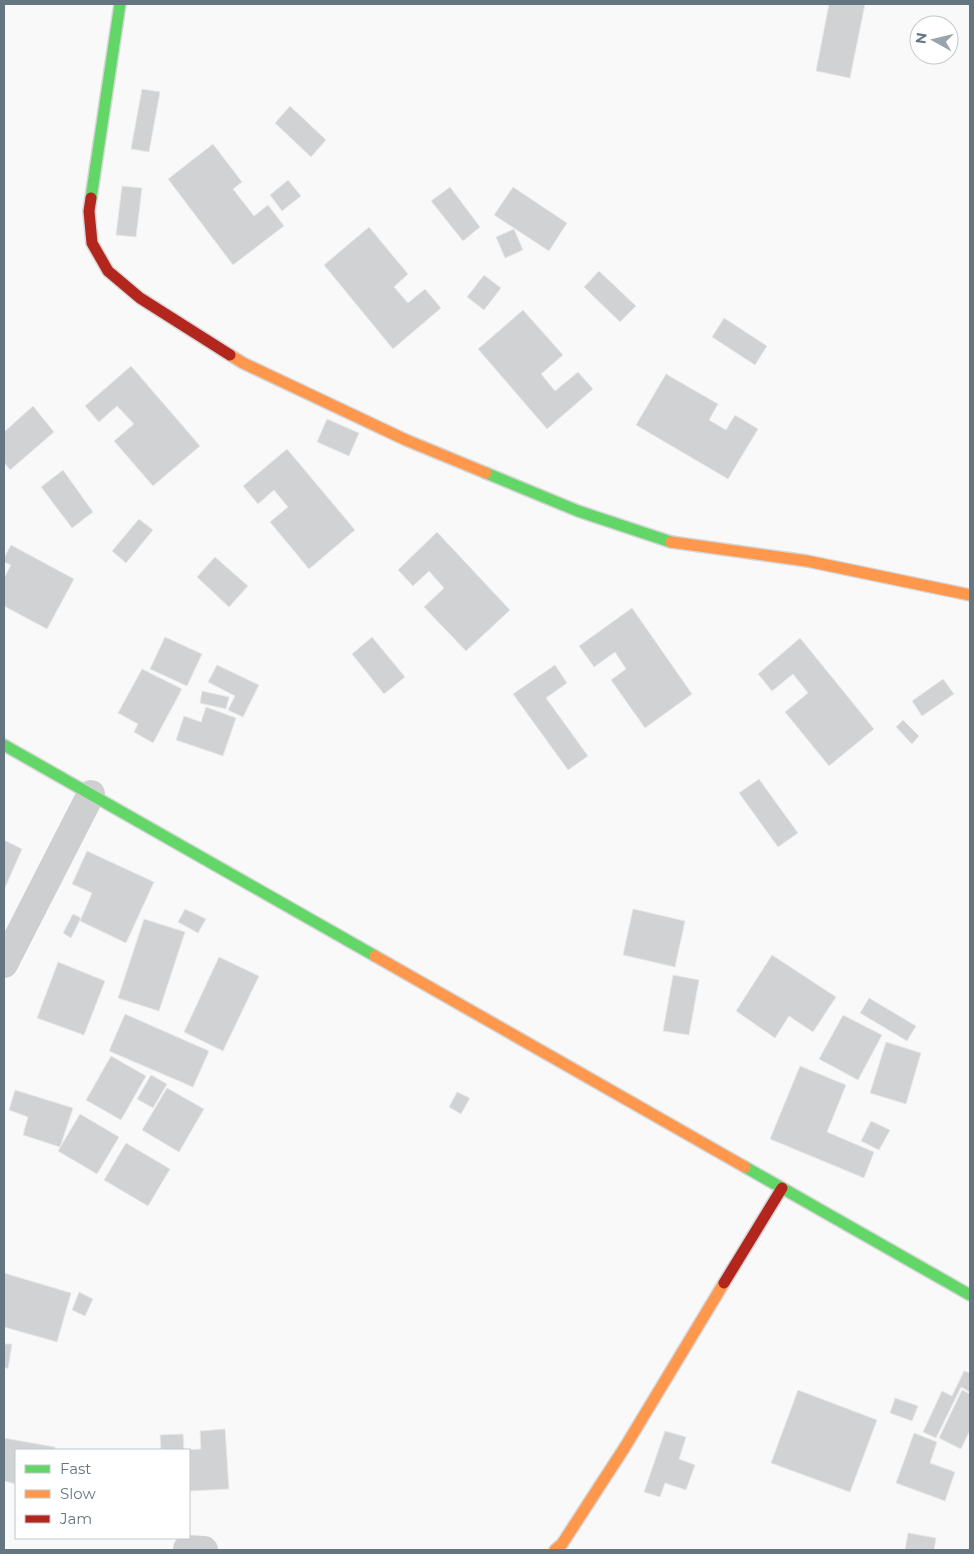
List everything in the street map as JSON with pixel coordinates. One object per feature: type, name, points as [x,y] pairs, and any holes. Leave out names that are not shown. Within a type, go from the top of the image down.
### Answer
[{"type":"street","points":[[120,4],[89,211],[92,243],[108,271],[140,298],[243,363],[406,440],[578,512],[667,541],[807,561],[970,595]]},
{"type":"street","points":[[4,745],[970,1295]]},
{"type":"street","points":[[4,964],[91,794]]},
{"type":"street","points":[[555,1550],[562,1544],[625,1447],[782,1188]]},
{"type":"building","points":[[829,4],[865,4],[850,78],[816,71]]},
{"type":"building","points":[[142,89],[160,92],[149,152],[131,149]]},
{"type":"building","points":[[290,106],[326,140],[311,157],[275,123]]},
{"type":"building","points":[[213,144],[242,182],[233,189],[254,216],[268,205],[284,226],[233,265],[168,179]]},
{"type":"building","points":[[288,180],[301,196],[282,211],[270,195]]},
{"type":"building","points":[[122,186],[142,188],[136,237],[116,235]]},
{"type":"building","points":[[450,187],[480,227],[463,241],[431,201]]},
{"type":"building","points":[[513,187],[567,223],[549,251],[494,215]]},
{"type":"building","points":[[369,227],[408,274],[394,287],[408,303],[425,289],[441,308],[393,349],[324,265]]},
{"type":"building","points":[[514,229],[523,250],[505,258],[496,237]]},
{"type":"building","points":[[599,271],[636,306],[620,322],[584,287]]},
{"type":"building","points":[[484,275],[501,288],[484,310],[467,297]]},
{"type":"building","points":[[523,310],[563,355],[541,374],[555,391],[578,372],[593,389],[547,429],[478,349]]},
{"type":"building","points":[[724,318],[767,346],[755,365],[712,337]]},
{"type":"building","points":[[131,366],[200,446],[153,486],[114,441],[134,424],[117,406],[99,422],[85,406]]},
{"type":"building","points":[[666,374],[718,404],[709,420],[726,430],[735,415],[758,429],[728,479],[636,425]]},
{"type":"building","points":[[33,406],[54,432],[10,470],[4,462],[4,432]]},
{"type":"building","points":[[327,419],[359,433],[349,456],[317,442]]},
{"type":"building","points":[[287,449],[355,530],[309,569],[270,522],[288,507],[274,490],[258,504],[243,486]]},
{"type":"building","points":[[63,470],[93,512],[72,528],[41,487]]},
{"type":"building","points":[[139,519],[153,530],[126,563],[112,551]]},
{"type":"building","points":[[437,532],[510,610],[466,651],[424,607],[444,588],[429,571],[413,586],[398,570]]},
{"type":"building","points":[[11,545],[74,579],[47,629],[4,606],[4,578],[11,565],[4,562],[4,558]]},
{"type":"building","points":[[215,557],[248,586],[229,607],[197,577]]},
{"type":"building","points":[[632,608],[692,694],[645,728],[611,680],[626,669],[615,652],[594,667],[579,646]]},
{"type":"building","points":[[165,637],[202,654],[187,686],[150,669]]},
{"type":"building","points":[[372,637],[405,677],[384,694],[352,654]]},
{"type":"building","points":[[800,638],[874,729],[829,766],[785,712],[808,693],[793,674],[772,691],[758,674]]},
{"type":"building","points":[[217,665],[259,685],[243,717],[228,710],[235,696],[208,682]]},
{"type":"building","points":[[555,665],[567,683],[546,698],[588,756],[568,770],[513,694]]},
{"type":"building","points":[[142,669],[182,689],[153,743],[134,732],[138,724],[118,713]]},
{"type":"building","points":[[943,679],[954,694],[922,716],[912,701]]},
{"type":"building","points":[[202,691],[229,697],[226,709],[200,703]]},
{"type":"building","points":[[206,707],[236,718],[223,756],[176,740],[184,716],[201,722]]},
{"type":"building","points":[[903,720],[919,736],[912,744],[896,727]]},
{"type":"building","points":[[759,779],[798,833],[778,847],[739,793]]},
{"type":"building","points":[[4,840],[22,849],[4,890]]},
{"type":"building","points":[[87,851],[154,882],[126,943],[80,921],[92,893],[72,884]]},
{"type":"building","points":[[185,909],[206,919],[198,933],[178,922]]},
{"type":"building","points":[[633,909],[685,921],[675,967],[623,955]]},
{"type":"building","points":[[73,914],[81,918],[71,938],[63,933]]},
{"type":"building","points":[[144,919],[185,932],[159,1011],[118,998]]},
{"type":"building","points":[[772,955],[836,997],[813,1032],[789,1016],[775,1038],[736,1011]]},
{"type":"building","points":[[219,957],[259,976],[223,1051],[184,1032]]},
{"type":"building","points":[[58,962],[105,981],[84,1035],[37,1018]]},
{"type":"building","points":[[673,975],[699,980],[689,1035],[663,1031]]},
{"type":"building","points":[[869,998],[916,1026],[907,1041],[860,1013]]},
{"type":"building","points":[[125,1014],[209,1051],[193,1087],[109,1051]]},
{"type":"building","points":[[843,1015],[882,1035],[858,1080],[819,1059]]},
{"type":"building","points":[[886,1042],[921,1053],[906,1104],[870,1093]]},
{"type":"building","points":[[111,1056],[146,1076],[121,1120],[86,1100]]},
{"type":"building","points":[[800,1066],[846,1085],[827,1132],[874,1152],[864,1178],[770,1139]]},
{"type":"building","points":[[151,1075],[167,1084],[153,1108],[137,1099]]},
{"type":"building","points":[[167,1088],[204,1109],[179,1152],[142,1130]]},
{"type":"building","points":[[15,1090],[73,1108],[60,1147],[23,1135],[28,1117],[9,1110]]},
{"type":"building","points":[[457,1092],[470,1098],[461,1114],[449,1107]]},
{"type":"building","points":[[80,1114],[119,1137],[97,1174],[58,1151]]},
{"type":"building","points":[[871,1121],[890,1130],[879,1150],[861,1141]]},
{"type":"building","points":[[126,1143],[170,1169],[148,1206],[104,1180]]},
{"type":"building","points":[[4,1273],[71,1293],[57,1342],[4,1327]]},
{"type":"building","points":[[79,1292],[93,1299],[85,1316],[72,1310]]},
{"type":"building","points":[[4,1344],[12,1344],[8,1369],[4,1367]]},
{"type":"building","points":[[964,1371],[970,1373],[970,1392],[961,1387],[936,1438],[923,1432],[942,1391],[952,1396]]},
{"type":"building","points":[[798,1390],[877,1420],[850,1492],[771,1463]]},
{"type":"building","points":[[962,1390],[970,1394],[970,1430],[961,1449],[939,1438]]},
{"type":"building","points":[[895,1398],[918,1406],[912,1421],[890,1413]]},
{"type":"building","points":[[225,1429],[229,1489],[190,1491],[190,1450],[201,1449],[200,1431]]},
{"type":"building","points":[[665,1431],[686,1437],[679,1459],[695,1465],[686,1490],[665,1483],[660,1497],[644,1492]]},
{"type":"building","points":[[914,1433],[937,1442],[930,1463],[955,1472],[945,1501],[896,1483]]},
{"type":"building","points":[[183,1434],[184,1449],[161,1449],[160,1435]]},
{"type":"building","points":[[4,1438],[55,1447],[54,1449],[15,1449],[15,1484],[4,1481]]},
{"type":"building","points":[[908,1533],[936,1538],[934,1550],[905,1550]]},
{"type":"traffic: fast","points":[[91,198],[120,4]]},
{"type":"traffic: fast","points":[[486,473],[578,511],[671,542]]},
{"type":"traffic: fast","points":[[4,745],[375,956]]},
{"type":"traffic: fast","points":[[745,1167],[970,1295]]},
{"type":"traffic: slow","points":[[230,355],[243,363],[406,440],[486,473]]},
{"type":"traffic: slow","points":[[671,542],[807,561],[970,595]]},
{"type":"traffic: slow","points":[[375,956],[745,1167]]},
{"type":"traffic: slow","points":[[555,1550],[562,1544],[625,1447],[724,1283]]},
{"type":"traffic: jam","points":[[91,198],[89,211],[92,243],[108,271],[140,298],[230,355]]},
{"type":"traffic: jam","points":[[724,1283],[782,1188]]}]
